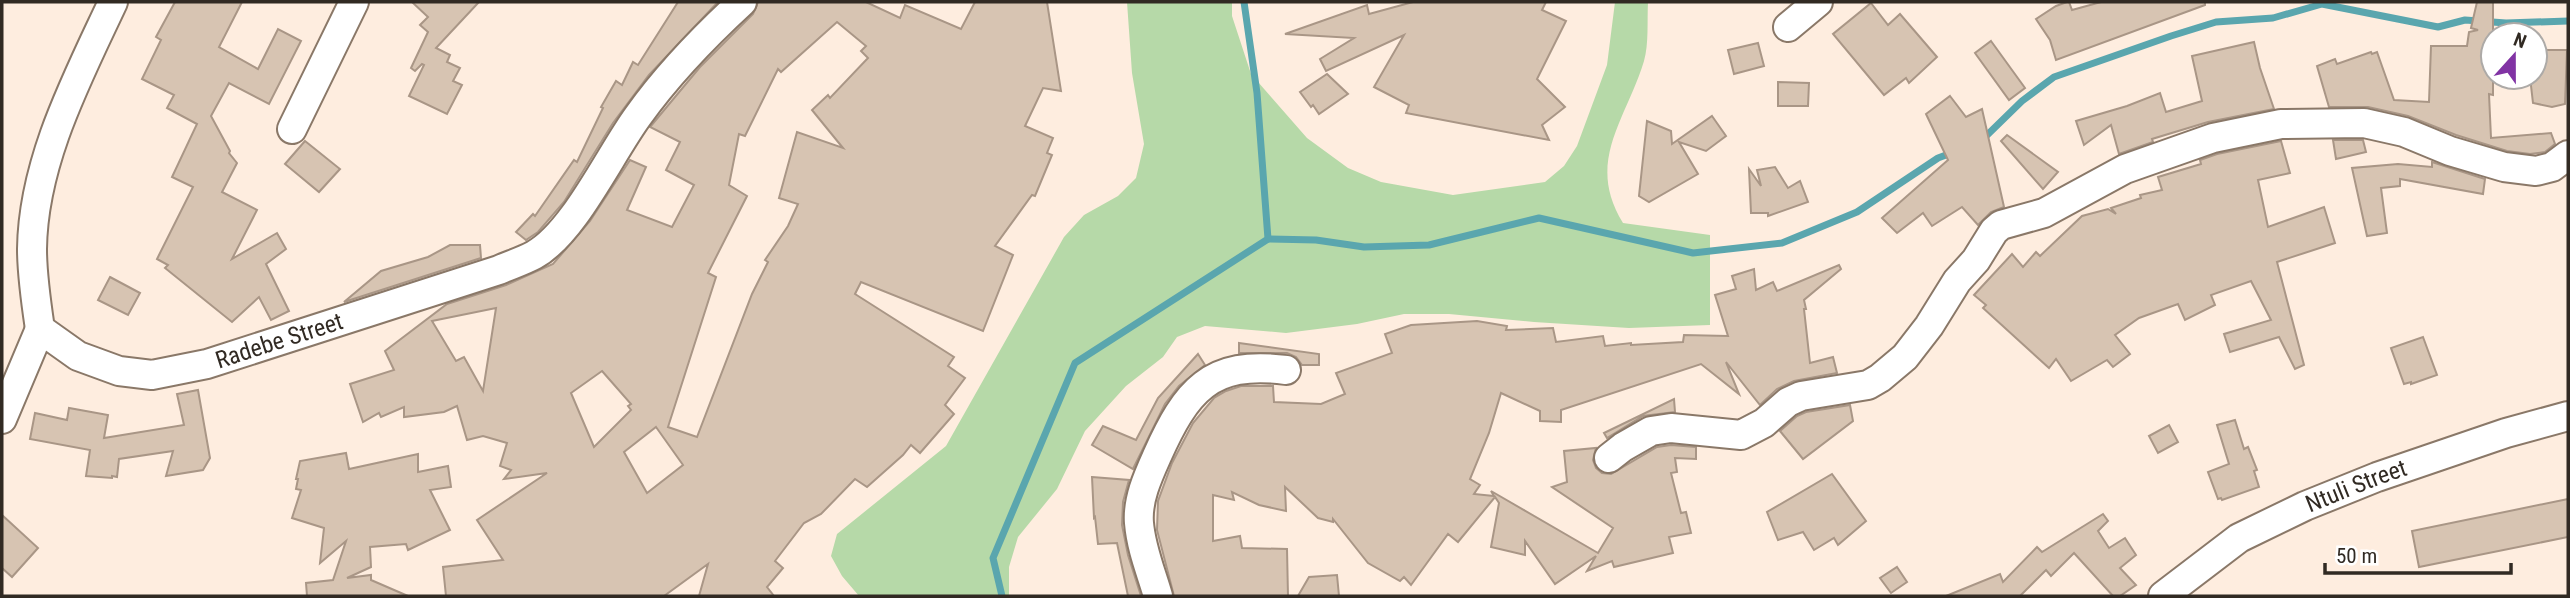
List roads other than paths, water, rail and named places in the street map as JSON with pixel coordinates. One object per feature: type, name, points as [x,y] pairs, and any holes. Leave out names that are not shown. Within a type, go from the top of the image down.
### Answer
[{"type":"street","points":[[2,419],[40,329],[33,282],[32,246],[39,192],[46,165],[69,97],[113,2]]},
{"type":"street","points":[[292,129],[354,2]]},
{"type":"street","name":"Radebe Street","points":[[40,329],[78,356],[119,371],[152,375],[207,364],[499,270],[534,255],[556,238],[571,219],[638,115],[674,72],[742,2]]},
{"type":"street","points":[[1788,27],[1818,2]]},
{"type":"street","points":[[1609,458],[1640,435],[1660,428],[1741,435],[1764,423],[1788,402],[1801,396],[1868,385],[1905,357],[1930,326],[1957,281],[2001,225],[2044,213],[2125,169],[2213,138],[2281,124],[2364,123],[2404,132],[2450,151],[2504,167],[2536,171],[2552,167],[2568,155]]},
{"type":"street","points":[[1158,596],[1143,547],[1139,522],[1140,504],[1150,471],[1170,428],[1188,398],[1200,386],[1215,377],[1242,369],[1286,369]]},
{"type":"street","name":"Ntuli Street","points":[[2165,596],[2239,538],[2305,506],[2377,477],[2505,433],[2568,416]]},
{"type":"waterway","points":[[1002,596],[993,558],[1075,363],[1268,239],[1257,93],[1244,2]]},
{"type":"waterway","points":[[1981,141],[2022,101],[2054,77],[2216,22],[2273,18],[2322,4],[2438,27],[2465,20],[2506,23],[2568,21]]},
{"type":"waterway","points":[[1268,239],[1316,240],[1364,247],[1429,245],[1539,218],[1693,253],[1782,243],[1857,212],[1938,158],[1954,152]]}]
